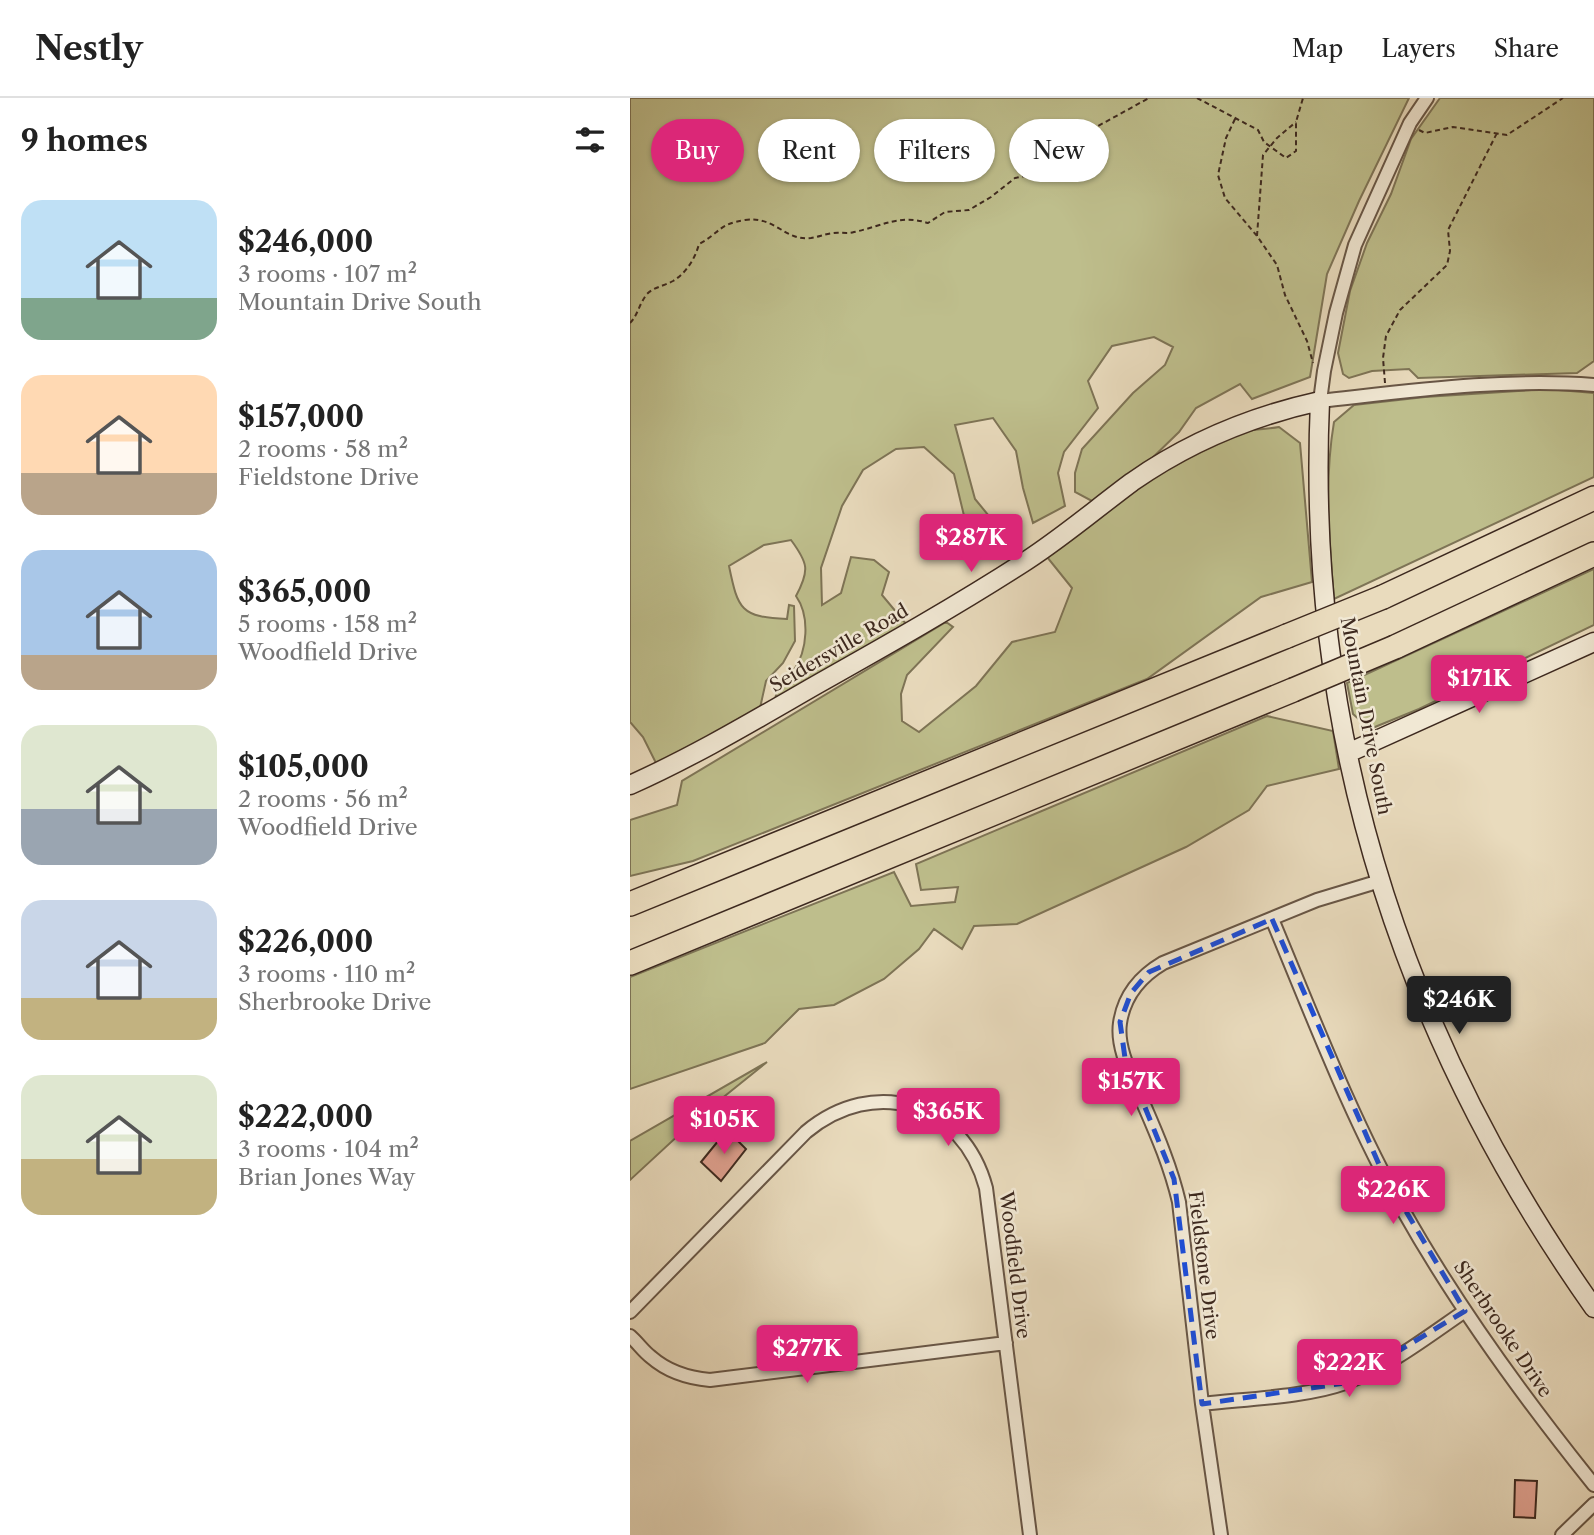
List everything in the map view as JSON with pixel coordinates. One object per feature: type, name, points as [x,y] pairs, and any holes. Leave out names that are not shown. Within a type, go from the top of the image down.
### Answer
[{"type":"highway","points":[[630,904],[1383,597],[1594,499]]},
{"type":"highway","points":[[630,963],[1395,647],[1594,554]]},
{"type":"street","name":"Mountain Drive South","points":[[1427,98],[1410,123],[1355,245],[1336,313],[1324,371],[1320,401],[1317,486],[1322,586],[1331,664],[1360,807],[1380,881],[1415,981],[1476,1115],[1508,1175],[1594,1308]]},
{"type":"street","points":[[1320,401],[1496,383],[1594,385]]},
{"type":"street","name":"Seidersville Road","points":[[630,785],[686,760],[967,599],[1030,559],[1133,482],[1177,453],[1243,423],[1320,401]]},
{"type":"street","points":[[1349,753],[1594,642]]},
{"type":"street","name":"Fieldstone Drive","points":[[1221,1535],[1174,1179],[1125,1058],[1120,1022],[1131,993],[1149,972],[1180,956],[1317,900],[1380,881]]},
{"type":"street","name":"Sherbrooke Drive","points":[[1272,919],[1381,1168],[1422,1242],[1465,1311],[1544,1422],[1594,1485]]},
{"type":"street","name":"Woodfield Drive","points":[[630,1312],[820,1120],[849,1106],[890,1101],[916,1107],[939,1118],[959,1135],[976,1159],[986,1188],[1030,1535]]},
{"type":"street","points":[[1202,1404],[1324,1389],[1345,1383],[1400,1354],[1465,1311]]},
{"type":"street","points":[[630,1336],[652,1358],[671,1371],[710,1380],[1006,1343]]},
{"type":"street","points":[[1562,1535],[1594,1504]]},
{"type":"path","points":[[630,323],[636,317],[638,304],[651,290],[674,280],[695,258],[699,244],[710,238],[722,225],[763,219],[790,235],[809,238],[851,233],[910,218],[928,223],[945,212],[969,210],[1016,178],[1036,174],[1069,142],[1149,98]]},
{"type":"path","points":[[1197,98],[1258,130],[1264,142],[1286,158],[1296,151],[1296,122],[1303,98]]},
{"type":"path","points":[[1410,123],[1425,134],[1453,127],[1507,135],[1563,98]]},
{"type":"path","points":[[1235,119],[1226,138],[1218,175],[1225,198],[1277,265],[1285,295],[1307,341],[1314,366],[1324,371]]},
{"type":"path","points":[[1257,236],[1263,155],[1296,122]]},
{"type":"path","points":[[1385,394],[1382,358],[1387,336],[1400,310],[1447,265],[1450,251],[1448,230],[1497,133]]},
{"type":"highlighted area","points":[[1272,919],[1381,1169],[1465,1311],[1345,1383],[1202,1404],[1174,1179],[1125,1058],[1120,1022],[1131,993],[1149,972]]},
{"type":"green space","points":[[630,98],[1409,98],[1327,274],[1310,377],[1252,399],[1240,384],[1196,408],[1179,432],[1145,465],[1092,501],[1075,492],[1075,473],[1082,449],[1133,393],[1165,365],[1173,347],[1154,337],[1112,346],[1088,381],[1098,408],[1064,452],[1058,473],[1065,506],[1033,523],[1016,451],[993,418],[955,425],[975,499],[989,516],[966,524],[954,474],[924,447],[896,449],[863,470],[842,506],[821,568],[822,605],[841,593],[851,557],[874,560],[889,572],[882,595],[907,625],[775,699],[779,687],[793,671],[802,654],[804,613],[796,596],[804,580],[805,567],[791,540],[764,545],[729,566],[739,602],[751,613],[787,619],[789,605],[794,606],[795,641],[783,663],[766,681],[760,708],[658,767],[643,737],[630,722]]},
{"type":"green space","points":[[1440,98],[1594,98],[1594,361],[1577,373],[1418,378],[1409,369],[1372,371],[1349,378],[1343,374],[1338,353],[1350,291],[1367,243],[1391,194],[1411,139]]},
{"type":"green space","points":[[1547,389],[1594,393],[1594,477],[1334,599],[1328,488],[1334,422],[1354,405],[1425,397]]},
{"type":"green space","points":[[1279,427],[1300,443],[1312,582],[1261,597],[1147,679],[693,861],[630,876],[630,820],[677,805],[682,781],[946,622],[953,627],[907,675],[901,694],[902,721],[919,732],[976,686],[1012,642],[1055,632],[1072,588],[1047,557],[1142,485],[1192,452],[1247,431]]},
{"type":"green space","points":[[1594,569],[1594,625],[1419,709],[1370,729],[1353,714],[1347,683]]},
{"type":"green space","points":[[1267,716],[1333,731],[1339,769],[1267,786],[1249,810],[1186,847],[1017,924],[974,926],[962,949],[934,929],[919,949],[884,979],[834,1005],[799,1009],[765,1043],[630,1089],[630,977],[894,872],[911,906],[955,902],[958,887],[921,890],[916,864]]},
{"type":"green space","points":[[767,1062],[695,1120],[630,1180],[630,1141]]},
{"type":"building","points":[[727,1130],[746,1149],[721,1181],[701,1162]]},
{"type":"building","points":[[1515,1480],[1537,1481],[1535,1518],[1514,1517]]}]
